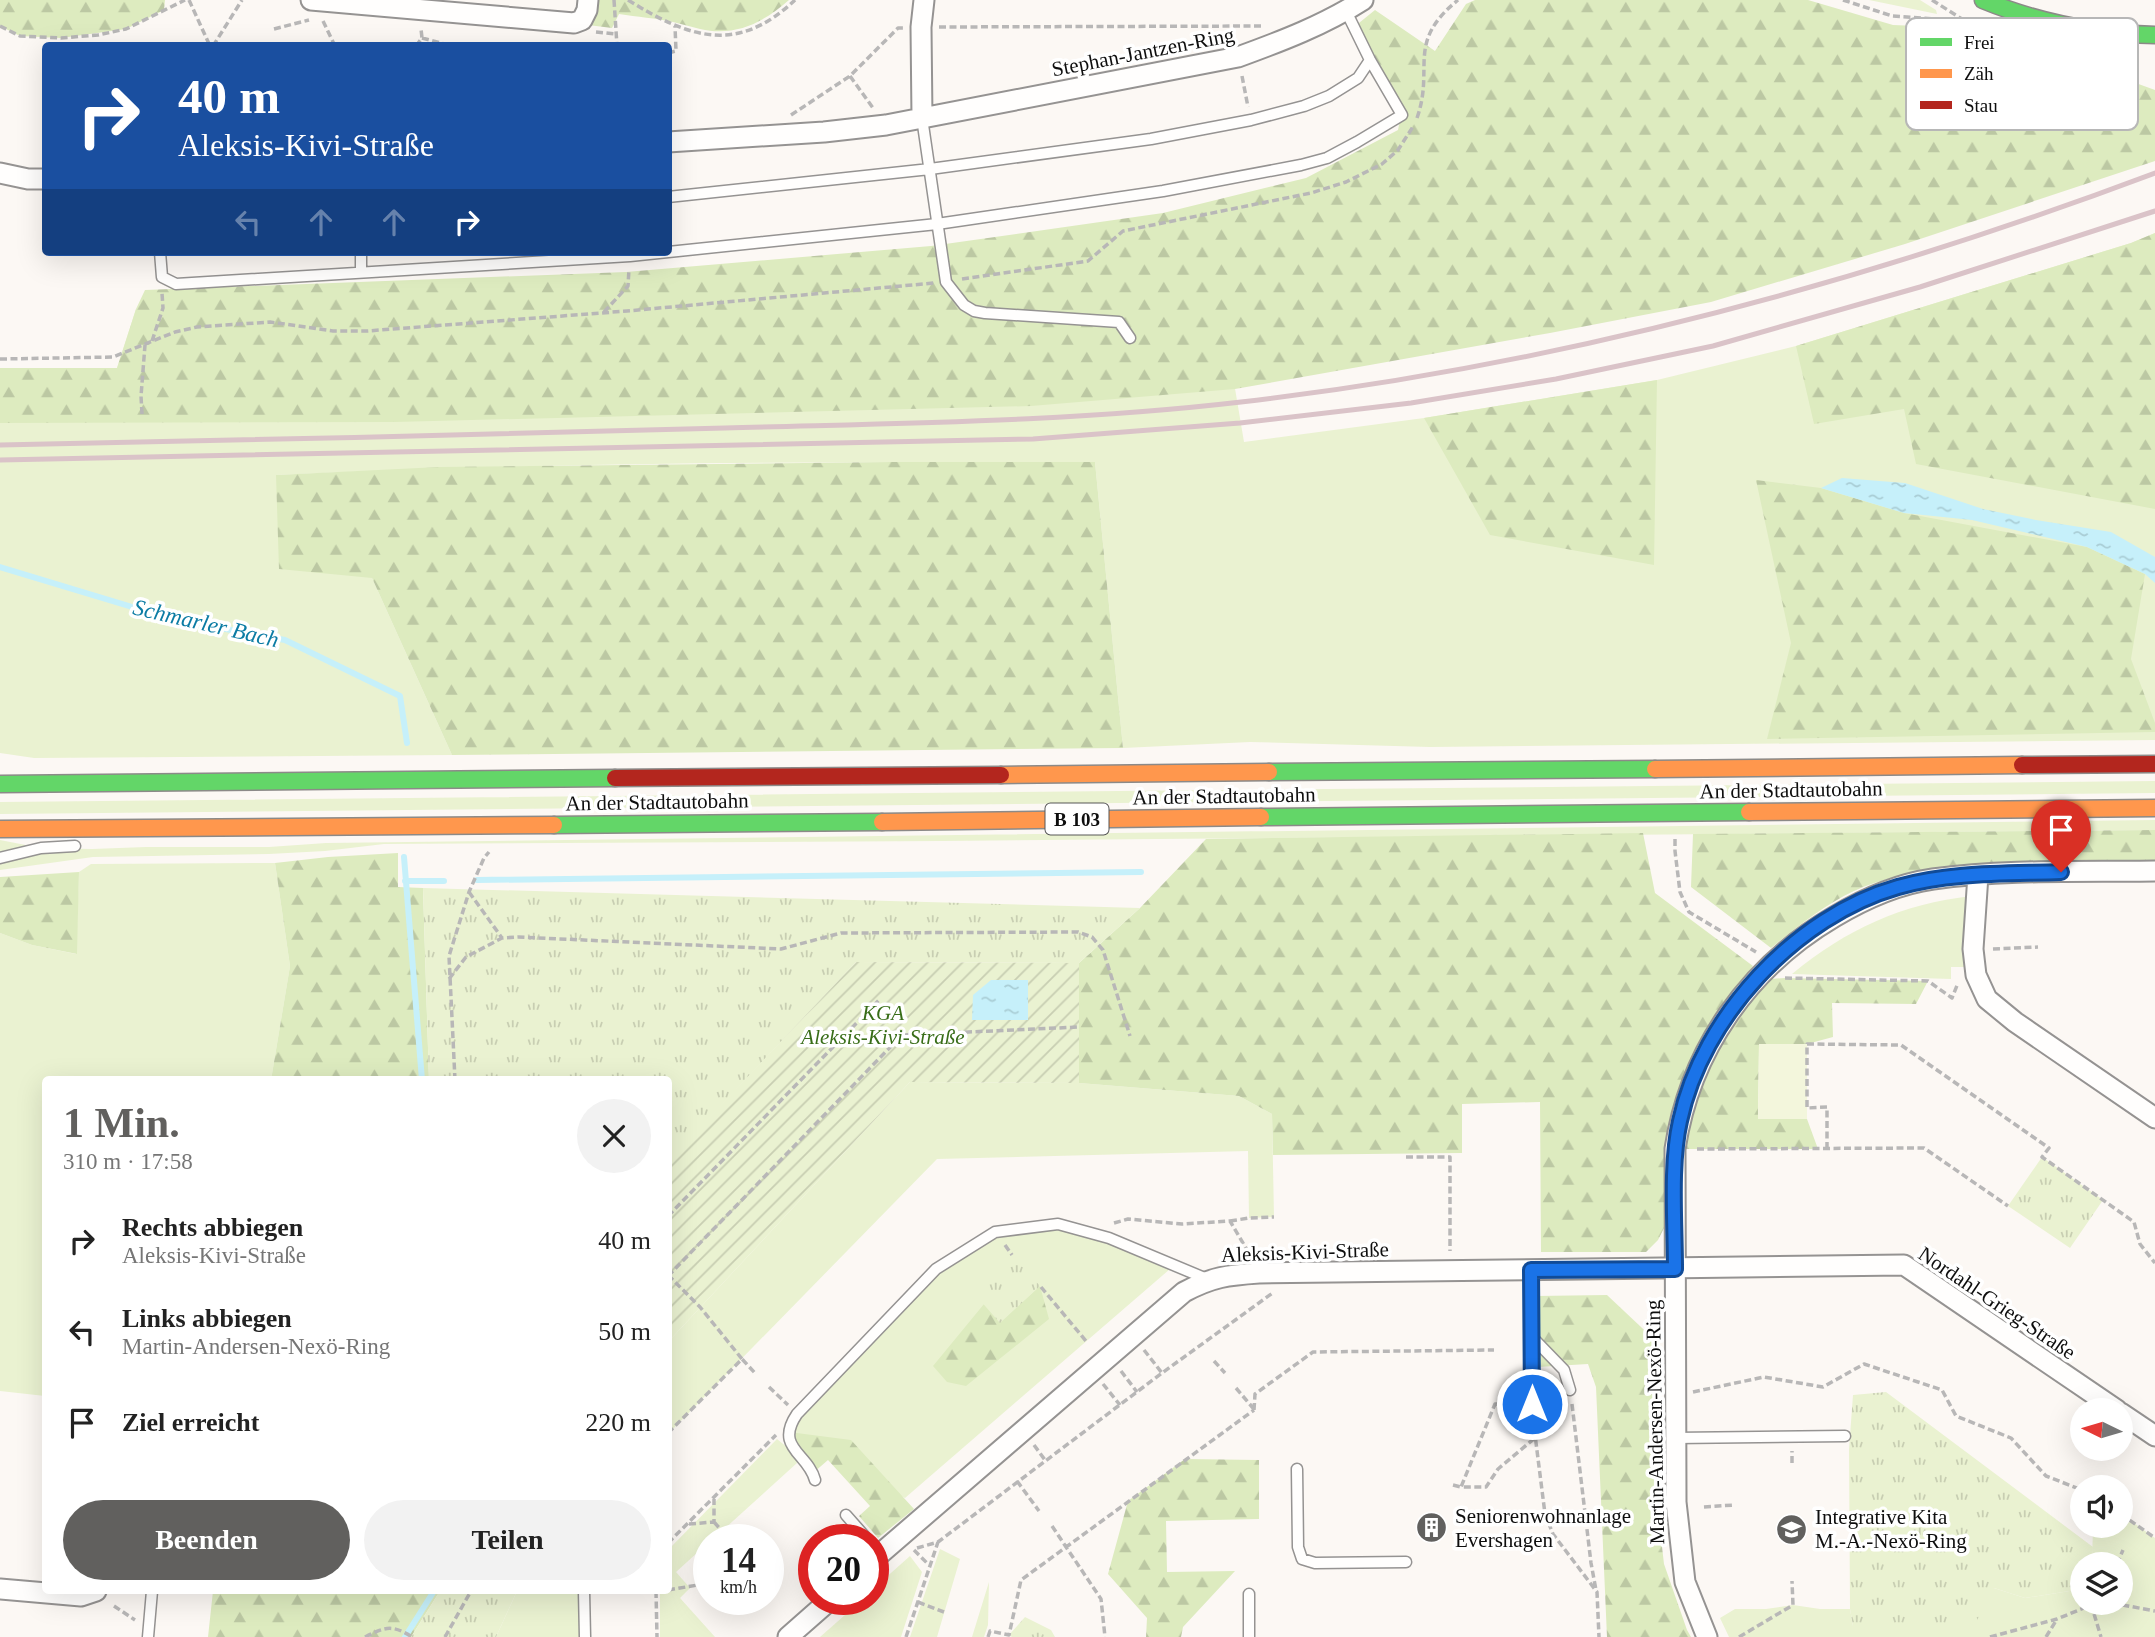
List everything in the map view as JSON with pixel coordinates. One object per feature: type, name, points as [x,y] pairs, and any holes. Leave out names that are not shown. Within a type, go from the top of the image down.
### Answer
[{"type":"main road","points":[[1983,0],[2029,18]]},
{"type":"main road","name":"An der Stadtautobahn","points":[[2,783],[2155,764]]},
{"type":"main road","name":"An der Stadtautobahn","points":[[0,829],[2155,808]]},
{"type":"street","points":[[311,0],[420,4],[574,23],[582,20],[587,9],[587,0]]},
{"type":"street","points":[[922,118],[921,27],[924,0]]},
{"type":"street","name":"Stephan-Jantzen-Ring","points":[[672,142],[824,132],[886,125],[1238,57],[1291,38],[1363,0]]},
{"type":"street","points":[[0,173],[42,180]]},
{"type":"street","name":"Martin-Andersen-Nexö-Ring","points":[[1707,1637],[1685,1582],[1676,1502],[1675,1149],[1679,1121],[1687,1095],[1719,1027],[1733,1006],[1771,963],[1814,928],[1855,904],[1896,887],[1931,879],[1978,875],[2155,871]]},
{"type":"street","points":[[1978,875],[1973,949],[1976,975],[1987,999],[2015,1022],[2155,1118]]},
{"type":"street","name":"Nordahl-Grieg-Straße","points":[[1675,1269],[1904,1265],[2099,1398]]},
{"type":"street","name":"Aleksis-Kivi-Straße","points":[[889,1538],[1184,1292],[1208,1280],[1259,1273],[1675,1269]]},
{"type":"street","name":"Nordahl-Grieg-Straße","points":[[2133,1421],[2155,1436]]},
{"type":"street","points":[[0,1589],[42,1592]]},
{"type":"street","points":[[788,1637],[813,1615]]},
{"type":"lane","points":[[672,250],[937,224],[1163,191],[1327,158],[1402,115],[1346,11]]},
{"type":"lane","points":[[672,197],[930,169],[1151,139],[1251,120],[1304,106],[1329,96],[1358,78],[1370,60]]},
{"type":"lane","points":[[922,118],[946,282],[964,304],[974,311],[1119,322],[1130,338]]},
{"type":"lane","points":[[160,256],[162,277],[176,284],[600,256]]},
{"type":"lane","points":[[360,256],[361,272]]},
{"type":"lane","points":[[158,838],[178,829]]},
{"type":"lane","points":[[0,858],[41,848],[92,844]]},
{"type":"lane","points":[[815,1480],[813,1473],[791,1443],[790,1423],[936,1269],[995,1232],[1058,1224],[1110,1238],[1208,1280]]},
{"type":"lane","points":[[1531,1270],[1532,1404]]},
{"type":"lane","points":[[1532,1337],[1564,1370],[1570,1390]]},
{"type":"lane","points":[[1675,1438],[1845,1437]]},
{"type":"lane","points":[[1297,1469],[1298,1547],[1302,1559],[1315,1563],[1406,1562]]},
{"type":"lane","points":[[846,1515],[853,1524]]},
{"type":"lane","points":[[148,1633],[152,1594]]},
{"type":"lane","points":[[584,1594],[585,1637]]},
{"type":"lane","points":[[1249,1594],[1249,1637]]},
{"type":"path","points":[[0,26],[20,36],[61,38],[98,35],[126,29],[187,0],[210,42]]},
{"type":"path","points":[[215,42],[242,0]]},
{"type":"path","points":[[614,0],[617,42]]},
{"type":"path","points":[[628,0],[675,26],[712,35],[744,33],[771,19],[795,0]]},
{"type":"path","points":[[1447,0],[1448,8]]},
{"type":"path","points":[[0,359],[113,356],[175,332],[197,327],[270,322],[333,331],[368,331],[946,282],[1088,261],[1123,231],[1311,193],[1346,182],[1382,164],[1398,150],[1408,136],[1423,101],[1426,38],[1436,21],[1458,0]]},
{"type":"path","points":[[1843,0],[1892,16],[1922,18]]},
{"type":"path","points":[[1932,0],[1961,18]]},
{"type":"path","points":[[274,29],[309,20]]},
{"type":"path","points":[[672,52],[676,51],[675,26]]},
{"type":"path","points":[[790,116],[850,76],[898,29],[1272,26]]},
{"type":"path","points":[[422,38],[437,42]]},
{"type":"path","points":[[1238,57],[1251,120]]},
{"type":"path","points":[[850,76],[886,125]]},
{"type":"path","points":[[603,313],[628,286],[630,256]]},
{"type":"path","points":[[152,341],[163,308],[162,277]]},
{"type":"path","points":[[142,414],[145,345]]},
{"type":"path","points":[[1675,834],[1680,892],[1689,912],[1755,951],[1785,978],[1928,981],[1952,998],[1959,982],[1976,975]]},
{"type":"path","points":[[455,1076],[449,956],[469,892],[484,858],[491,850]]},
{"type":"path","points":[[469,892],[502,938]]},
{"type":"path","points":[[449,979],[466,957],[502,938],[780,949],[841,933],[1078,932],[1092,937],[1103,950],[1130,1036]]},
{"type":"path","points":[[1973,949],[2038,947]]},
{"type":"path","points":[[672,1212],[879,1000]]},
{"type":"path","points":[[672,1272],[902,1035],[1079,1027]]},
{"type":"path","points":[[1828,1149],[1827,1107],[1807,1108],[1807,1044],[1901,1045],[2049,1148],[2042,1157],[2134,1222],[2140,1244],[2155,1263]]},
{"type":"path","points":[[1697,1149],[1924,1148],[2008,1206]]},
{"type":"path","points":[[1406,1157],[1450,1157],[1450,1260]]},
{"type":"path","points":[[1085,1231],[1128,1219],[1182,1224],[1274,1217]]},
{"type":"path","points":[[1230,1221],[1252,1261]]},
{"type":"path","points":[[672,1278],[701,1307],[755,1373]]},
{"type":"path","points":[[1041,1287],[1086,1341]]},
{"type":"path","points":[[913,1549],[937,1542],[1280,1288]]},
{"type":"path","points":[[1132,1336],[1162,1373]]},
{"type":"path","points":[[1254,1410],[1255,1394],[1313,1352],[1494,1350]]},
{"type":"path","points":[[1109,1356],[1137,1392]]},
{"type":"path","points":[[672,1429],[742,1359]]},
{"type":"path","points":[[1214,1361],[1225,1373]]},
{"type":"path","points":[[1693,1392],[1764,1377],[1823,1387],[1864,1364],[1942,1390],[1956,1416],[2011,1438],[2046,1476],[2070,1485]]},
{"type":"path","points":[[769,1387],[797,1414]]},
{"type":"path","points":[[1236,1388],[1254,1410]]},
{"type":"path","points":[[1570,1390],[1591,1563],[1597,1592],[1599,1637]]},
{"type":"path","points":[[1461,1487],[1495,1404],[1532,1404],[1545,1514],[1553,1534],[1597,1592]]},
{"type":"path","points":[[988,1637],[990,1631],[1009,1635],[1021,1580],[1254,1410]]},
{"type":"path","points":[[672,1539],[775,1436],[789,1432]]},
{"type":"path","points":[[1453,1485],[1486,1487],[1498,1469],[1535,1438]]},
{"type":"path","points":[[1017,1481],[1039,1511]]},
{"type":"path","points":[[687,1524],[714,1522],[714,1497]]},
{"type":"path","points":[[1704,1507],[1734,1505]]},
{"type":"path","points":[[2133,1522],[2155,1538]]},
{"type":"path","points":[[1052,1526],[1101,1599],[1105,1637]]},
{"type":"path","points":[[906,1637],[937,1542]]},
{"type":"path","points":[[1739,1637],[1793,1605],[1792,1581]]},
{"type":"path","points":[[672,1589],[693,1586]]},
{"type":"path","points":[[445,1637],[469,1594]]},
{"type":"path","points":[[657,1594],[657,1637]]},
{"type":"path","points":[[918,1602],[944,1612]]},
{"type":"path","points":[[114,1605],[148,1633]]},
{"type":"path","points":[[2133,1607],[2155,1611]]},
{"type":"path","points":[[1990,1637],[2070,1614]]},
{"type":"path","points":[[2096,1615],[2101,1637]]},
{"type":"path","points":[[2046,1637],[2057,1619]]},
{"type":"path","points":[[365,1637],[382,1629],[398,1628],[412,1637]]},
{"type":"green space","points":[[0,0],[165,0],[164,10],[126,29],[61,38],[20,36],[0,26]]},
{"type":"green space","points":[[590,0],[789,0],[748,26],[713,31],[619,14],[612,28],[588,25]]},
{"type":"green space","points":[[1475,0],[1808,0],[1893,25],[1906,26],[1906,130],[2138,130],[2138,84],[2155,90],[2155,161],[1905,244],[1711,302],[1235,389],[1031,406],[395,422],[0,423],[0,368],[117,368],[145,290],[626,272],[931,246],[1163,213],[1306,178],[1398,130],[1401,115],[1354,27],[1375,10],[1435,51],[1466,4]]},
{"type":"green space","points":[[1869,0],[1920,0],[1936,10],[1937,14]]},
{"type":"green space","points":[[2155,233],[2155,740],[1430,747],[1250,742],[1123,748],[1095,462],[788,463],[481,467],[276,475],[372,578],[452,755],[34,758],[0,753],[0,368],[117,368],[136,309],[1224,323],[1244,442],[1424,418],[1657,380],[1796,346],[2131,243]]},
{"type":"green space","points":[[2155,233],[2155,509],[1916,464],[1904,409],[1814,424],[1796,346],[2131,243]]},
{"type":"green space","points":[[1657,380],[1654,565],[1490,535],[1424,418]]},
{"type":"green space","points":[[1095,462],[1123,748],[452,755],[372,578],[279,569],[276,475],[439,467]]},
{"type":"green space","points":[[1756,480],[1821,488],[1904,513],[2087,547],[2145,574],[2131,659],[2155,723],[2155,732],[1767,739],[1791,643]]},
{"type":"green space","points":[[2155,781],[2155,793],[0,814],[0,802]]},
{"type":"green space","points":[[2155,820],[2155,830],[384,844],[269,854],[93,857],[0,870],[0,840],[41,848],[92,849],[269,847],[326,843]]},
{"type":"green space","points":[[2155,830],[2155,862],[1964,867],[1919,872],[1875,883],[1832,903],[1771,948],[1691,887],[1693,834]]},
{"type":"green space","points":[[1643,833],[1655,893],[1753,966],[1708,1031],[1669,1148],[1665,1226],[1658,1240],[1646,1252],[1541,1252],[1540,1102],[1462,1104],[1462,1153],[1273,1155],[1272,1114],[1239,1096],[1079,1083],[1079,963],[1140,908],[1206,839]]},
{"type":"green space","points":[[398,853],[398,887],[423,888],[429,1076],[272,1076],[290,966],[275,863]]},
{"type":"green space","points":[[275,863],[290,966],[272,1076],[42,1076],[42,1396],[0,1391],[0,933],[32,945],[76,954],[79,872],[91,864]]},
{"type":"green space","points":[[79,872],[77,954],[32,945],[0,933],[0,877]]},
{"type":"green space","points":[[423,888],[1140,908],[1079,963],[856,962],[672,1158],[672,1076],[429,1076]]},
{"type":"green space","points":[[1972,896],[1967,967],[1951,967],[1951,979],[1792,974],[1833,944],[1876,921],[1922,905]]},
{"type":"green space","name":"KGA Aleksis-Kivi-Straße","points":[[856,962],[1079,963],[1079,1083],[910,1082],[672,1338],[672,1157]]},
{"type":"green space","points":[[1785,978],[1928,981],[1916,1004],[1832,1003],[1833,1037],[1807,1044],[1759,1044],[1758,1119],[1807,1119],[1818,1149],[1675,1149],[1680,1121],[1755,980]]},
{"type":"green space","points":[[1759,1044],[1807,1044],[1807,1119],[1758,1119]]},
{"type":"green space","points":[[910,1082],[1079,1083],[1239,1096],[1272,1114],[1274,1217],[1249,1218],[1248,1151],[937,1159],[672,1430],[672,1338]]},
{"type":"green space","points":[[2042,1157],[2103,1200],[2070,1248],[2008,1206]]},
{"type":"green space","points":[[1029,1226],[1085,1231],[1170,1269],[905,1498],[789,1432],[791,1423],[936,1269],[995,1232]]},
{"type":"green space","points":[[1012,1255],[1040,1286],[1000,1323],[972,1291]]},
{"type":"green space","points":[[1040,1286],[1049,1319],[966,1386],[947,1382],[933,1366],[984,1304],[1000,1322]]},
{"type":"green space","points":[[1607,1295],[1658,1343],[1658,1512],[1664,1564],[1691,1637],[1607,1637],[1596,1387],[1588,1364],[1538,1367],[1536,1296]]},
{"type":"green space","points":[[1886,1392],[2070,1530],[2070,1538],[2081,1538],[2093,1547],[2093,1552],[2070,1552],[2070,1591],[2025,1598],[1994,1588],[1974,1626],[1853,1626],[1850,1609],[1849,1449],[1853,1395]]},
{"type":"green space","points":[[789,1432],[851,1440],[914,1509],[889,1529],[889,1524],[866,1524],[859,1516],[870,1506],[828,1460],[813,1473]]},
{"type":"green space","points":[[777,1439],[794,1453],[797,1463],[730,1524],[694,1524]]},
{"type":"green space","points":[[1185,1459],[1259,1460],[1259,1519],[1166,1521],[1167,1572],[1235,1571],[1183,1627],[1181,1637],[1146,1637],[1147,1618],[1108,1574],[1128,1501]]},
{"type":"green space","points":[[2133,1522],[2155,1538],[2155,1637],[1729,1637],[1720,1618],[1735,1609],[1766,1609],[1793,1605],[1820,1609],[1850,1609],[1853,1626],[1994,1588],[2025,1598],[2070,1591],[2070,1615],[2133,1615],[2133,1552],[2092,1552],[2093,1538],[2133,1538]]},
{"type":"green space","points":[[693,1525],[693,1557],[676,1572],[690,1588],[680,1598],[715,1637],[660,1637],[660,1594],[672,1594],[672,1546]]},
{"type":"green space","points":[[940,1549],[960,1559],[937,1637],[910,1637]]},
{"type":"green space","points":[[910,1556],[922,1572],[901,1637],[820,1637],[845,1615],[889,1615],[889,1575]]},
{"type":"green space","points":[[989,1582],[988,1625],[984,1637],[972,1637]]},
{"type":"green space","points":[[213,1594],[438,1594],[411,1637],[208,1637]]},
{"type":"green space","points":[[438,1594],[516,1594],[496,1637],[411,1637]]},
{"type":"green space","points":[[516,1594],[582,1594],[579,1637],[496,1637]]},
{"type":"green space","points":[[1025,1617],[1051,1630],[1055,1637],[1009,1635]]},
{"type":"water","points":[[1842,478],[1905,483],[1983,509],[2111,532],[2155,557],[2155,583],[2145,574],[2087,547],[1972,520],[1904,513],[1821,488]]},
{"type":"water","points":[[991,980],[1028,980],[1028,1020],[972,1020],[973,995]]},
{"type":"waterway","name":"Schmarler Bach","points":[[0,567],[172,619],[285,640],[400,696],[407,743]]},
{"type":"waterway","name":"Schmarler Bach","points":[[404,857],[422,1076]]},
{"type":"waterway","points":[[477,880],[1141,872]]},
{"type":"waterway","points":[[405,881],[444,881]]},
{"type":"waterway","name":"Schmarler Bach","points":[[405,1637],[432,1594]]},
{"type":"railway","points":[[0,445],[983,421],[1112,414],[1241,402],[1474,367],[1705,316],[1932,251],[2155,173]]},
{"type":"railway","points":[[0,460],[1033,439],[1240,423],[1411,403],[1556,379],[1713,346],[1920,287],[2155,211]]},
{"type":"traffic: fast","points":[[1983,0],[2036,18]]},
{"type":"traffic: fast","points":[[2138,34],[2155,35]]},
{"type":"traffic: fast","points":[[1269,772],[1655,769]]},
{"type":"traffic: fast","points":[[0,784],[615,778]]},
{"type":"traffic: fast","points":[[1261,817],[1749,812]]},
{"type":"traffic: fast","points":[[554,825],[882,822]]},
{"type":"traffic: slow","points":[[1655,769],[2022,765]]},
{"type":"traffic: slow","points":[[1001,775],[1269,772]]},
{"type":"traffic: slow","points":[[1749,812],[2155,808]]},
{"type":"traffic: slow","points":[[882,822],[1261,817]]},
{"type":"traffic: slow","points":[[0,829],[554,825]]},
{"type":"traffic: jam","points":[[2022,765],[2155,764]]},
{"type":"traffic: jam","points":[[615,778],[1001,775]]},
{"type":"place","name":"Seniorenwohnanlage Evershagen","points":[[1432,1528]]},
{"type":"place","name":"Integrative Kita M.-A.-Nexö-Ring","points":[[1792,1529]]},
{"type":"route","points":[[1532,1404],[1531,1270],[1675,1269],[1675,1149],[1679,1121],[1687,1095],[1713,1038],[1733,1006],[1771,963],[1814,928],[1855,904],[1896,887],[1931,879],[2061,872]]}]
